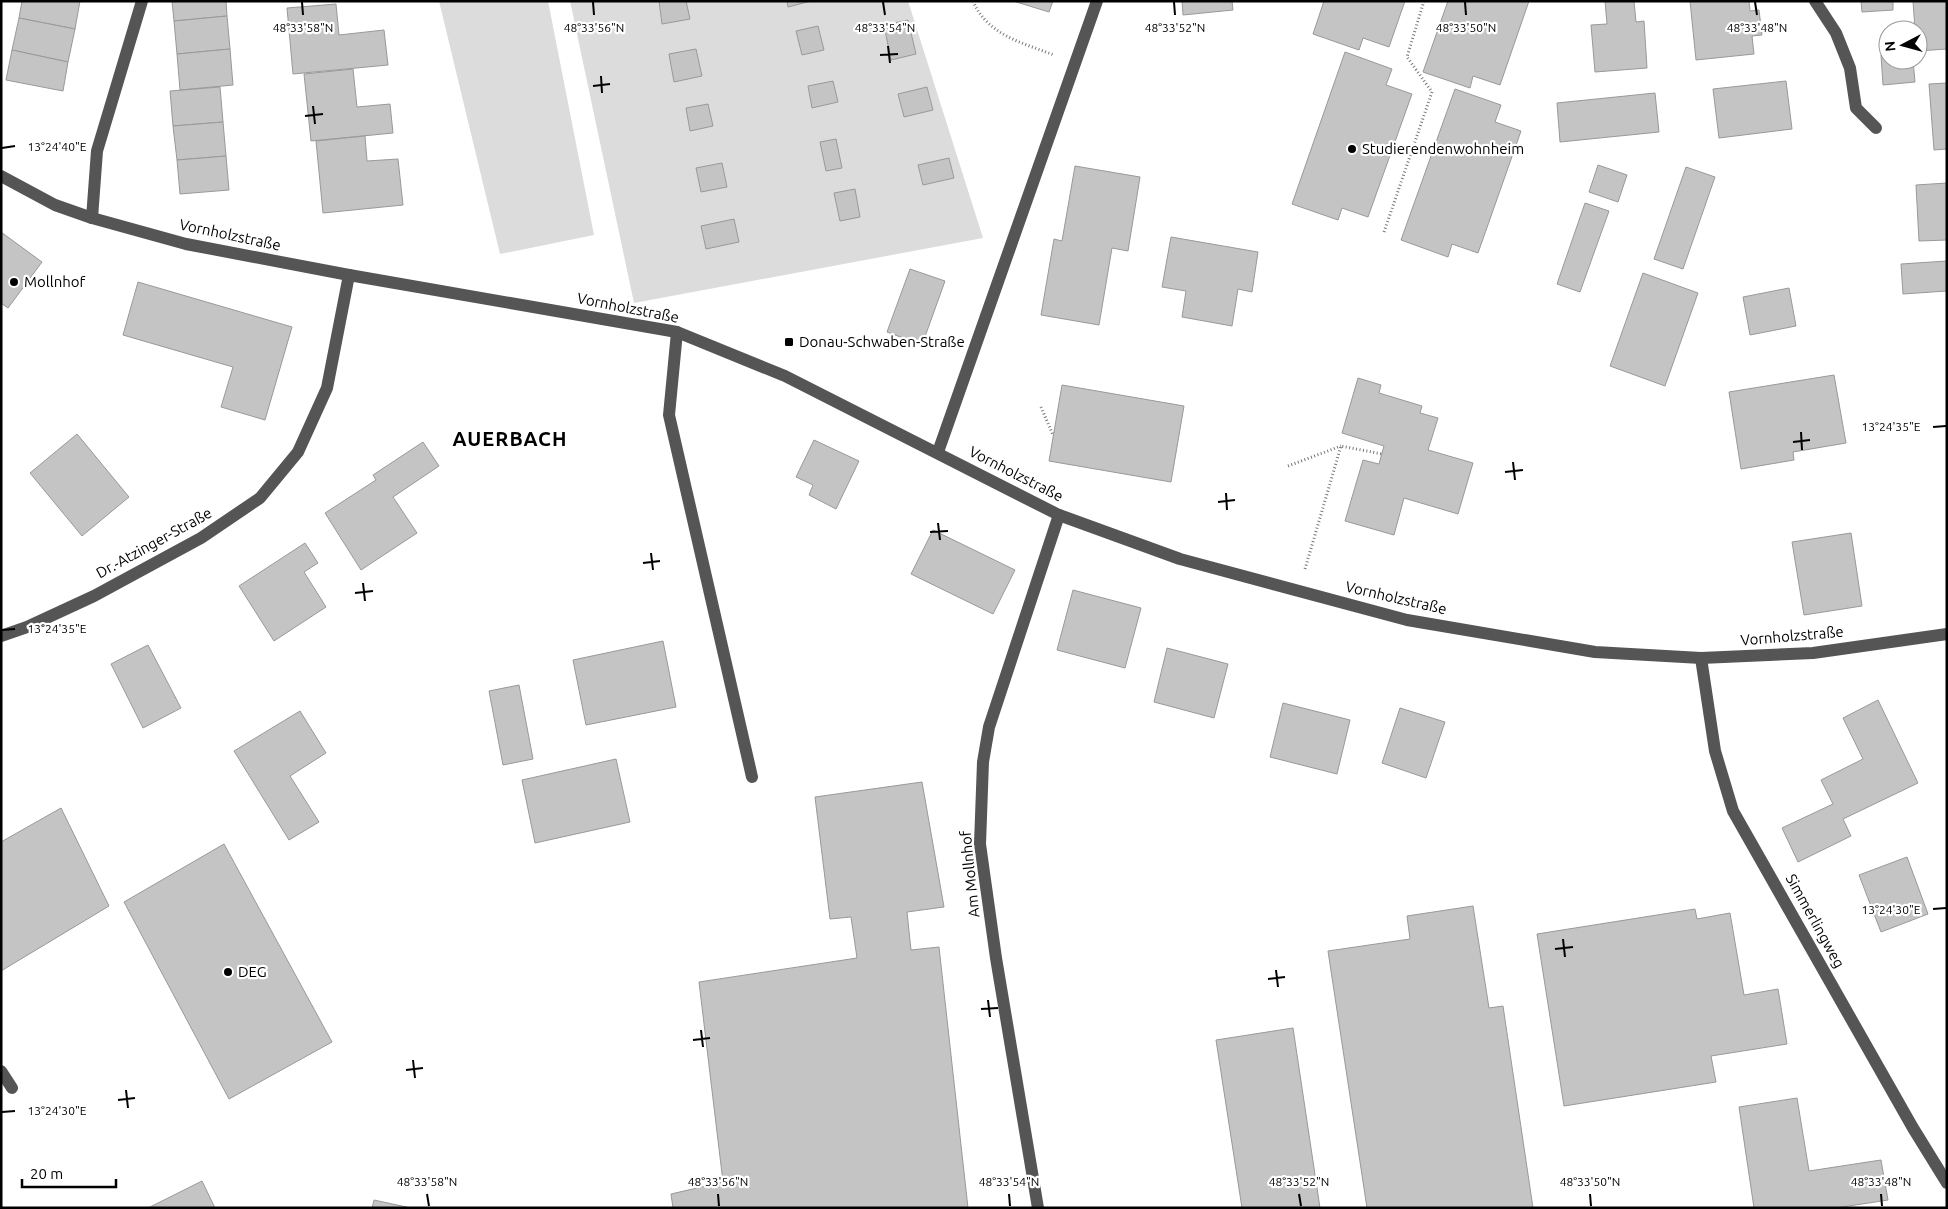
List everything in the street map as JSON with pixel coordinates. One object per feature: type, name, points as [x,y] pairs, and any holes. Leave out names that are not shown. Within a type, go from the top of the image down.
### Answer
[{"type":"street","points":[[92,218],[96,151],[142,1]]},
{"type":"street","points":[[938,452],[1097,1]]},
{"type":"street","points":[[1815,1],[1836,33],[1850,68],[1856,108],[1876,128]]},
{"type":"street","name":"Vornholzstraße","points":[[1,176],[55,205],[92,218],[186,244],[349,275],[677,332],[785,376],[1059,515],[1180,559],[1407,620],[1595,652],[1701,658],[1814,653],[1947,634]]},
{"type":"street","name":"Dr.-Atzinger-Straße","points":[[1,636],[27,627],[94,596],[201,538],[260,498],[298,452],[327,388],[349,275]]},
{"type":"street","points":[[677,332],[669,415],[752,777]]},
{"type":"street","name":"Am Mollnhof","points":[[1038,1208],[996,958],[980,844],[983,762],[989,727],[1059,515]]},
{"type":"street","name":"Simmerlingweg","points":[[1701,658],[1715,751],[1733,811],[1913,1128],[1947,1183]]},
{"type":"street","points":[[1,1071],[12,1088]]},
{"type":"path","points":[[973,1],[978,14],[998,32],[1076,64]]},
{"type":"path","points":[[1384,232],[1432,92],[1407,57],[1424,1]]},
{"type":"path","points":[[1041,407],[1054,435]]},
{"type":"path","points":[[1298,591],[1341,446]]},
{"type":"path","points":[[1288,466],[1341,446],[1382,454]]},
{"type":"shaded area","points":[[439,1],[548,1],[594,235],[500,254]]},
{"type":"shaded area","points":[[570,1],[908,1],[983,238],[634,303]]},
{"type":"building","points":[[22,1],[80,1],[75,29],[19,18]]},
{"type":"building","points":[[172,1],[226,1],[227,16],[174,21]]},
{"type":"building","points":[[659,1],[686,1],[690,19],[662,24]]},
{"type":"building","points":[[787,1],[811,1],[788,7]]},
{"type":"building","points":[[1013,1],[1053,1],[1049,12]]},
{"type":"building","points":[[1182,1],[1232,1],[1233,10],[1183,15]]},
{"type":"building","points":[[1324,1],[1405,1],[1389,47],[1363,38],[1359,50],[1313,34]]},
{"type":"building","points":[[1448,1],[1529,1],[1500,85],[1473,76],[1470,88],[1423,72]]},
{"type":"building","points":[[1605,1],[1634,1],[1636,22],[1644,21],[1647,68],[1595,72],[1591,25],[1607,24]]},
{"type":"building","points":[[1690,1],[1749,1],[1750,11],[1759,10],[1762,35],[1752,36],[1754,54],[1696,60]]},
{"type":"building","points":[[1861,1],[1893,1],[1893,10],[1862,12]]},
{"type":"building","points":[[1913,1],[1947,1],[1947,49],[1928,50],[1928,20],[1914,20]]},
{"type":"building","points":[[336,4],[339,35],[384,30],[388,65],[293,74],[287,8]]},
{"type":"building","points":[[227,16],[230,49],[177,54],[174,21]]},
{"type":"building","points":[[19,18],[75,29],[68,62],[12,50]]},
{"type":"building","points":[[908,20],[916,54],[891,60],[884,25]]},
{"type":"building","points":[[818,26],[824,50],[802,55],[796,31]]},
{"type":"building","points":[[230,49],[233,85],[180,90],[177,54]]},
{"type":"building","points":[[696,49],[702,76],[674,82],[669,54]]},
{"type":"building","points":[[12,50],[68,62],[63,91],[6,80]]},
{"type":"building","name":"Studierendenwohnheim","points":[[1345,52],[1392,69],[1386,85],[1412,94],[1368,217],[1342,208],[1338,220],[1292,204]]},
{"type":"building","points":[[353,69],[357,107],[390,104],[393,133],[311,141],[304,74]]},
{"type":"building","points":[[1882,70],[1914,70],[1915,82],[1883,85]]},
{"type":"building","points":[[833,81],[838,102],[812,108],[808,86]]},
{"type":"building","points":[[1786,81],[1792,129],[1719,138],[1713,89]]},
{"type":"building","points":[[1947,83],[1947,149],[1934,150],[1929,84]]},
{"type":"building","points":[[220,87],[223,122],[173,126],[170,91]]},
{"type":"building","points":[[927,87],[933,110],[904,117],[898,94]]},
{"type":"building","name":"Studierendenwohnheim","points":[[1455,89],[1501,105],[1495,122],[1521,131],[1478,253],[1452,244],[1448,257],[1401,240]]},
{"type":"building","points":[[1655,93],[1659,132],[1560,142],[1557,103]]},
{"type":"building","points":[[708,104],[713,126],[690,131],[686,108]]},
{"type":"building","points":[[223,122],[226,156],[177,160],[173,126]]},
{"type":"building","points":[[365,136],[367,161],[398,159],[403,205],[323,213],[316,141]]},
{"type":"building","points":[[836,139],[842,168],[826,171],[820,142]]},
{"type":"building","points":[[226,156],[229,190],[180,194],[177,160]]},
{"type":"building","points":[[949,158],[954,178],[923,185],[918,165]]},
{"type":"building","points":[[722,163],[727,187],[701,192],[696,168]]},
{"type":"building","points":[[1598,165],[1627,175],[1618,202],[1589,192]]},
{"type":"building","points":[[1075,166],[1140,177],[1128,251],[1112,248],[1099,325],[1041,315],[1054,239],[1062,241]]},
{"type":"building","points":[[1686,167],[1715,177],[1683,269],[1654,259]]},
{"type":"building","points":[[1947,183],[1947,240],[1919,241],[1916,185]]},
{"type":"building","points":[[855,189],[860,217],[840,221],[834,193]]},
{"type":"building","points":[[1585,203],[1609,211],[1580,292],[1557,284]]},
{"type":"building","points":[[734,219],[739,242],[706,249],[701,226]]},
{"type":"building","name":"Mollnhof","points":[[1,232],[42,262],[8,308],[1,303]]},
{"type":"building","points":[[1171,237],[1258,252],[1252,292],[1238,289],[1232,326],[1182,317],[1186,291],[1162,287]]},
{"type":"building","points":[[1947,261],[1947,291],[1903,294],[1901,264]]},
{"type":"building","points":[[910,269],[945,281],[922,345],[887,332]]},
{"type":"building","points":[[1643,273],[1698,293],[1665,386],[1610,366]]},
{"type":"building","points":[[138,282],[292,327],[265,420],[221,407],[233,367],[123,335]]},
{"type":"building","points":[[1789,288],[1796,326],[1750,335],[1743,297]]},
{"type":"building","points":[[1834,375],[1846,443],[1793,452],[1794,460],[1741,469],[1729,392]]},
{"type":"building","points":[[1358,378],[1381,385],[1379,393],[1422,406],[1420,413],[1438,418],[1428,450],[1473,463],[1458,514],[1404,498],[1394,535],[1345,521],[1363,460],[1379,464],[1384,446],[1342,433]]},
{"type":"building","points":[[1062,385],[1184,406],[1171,482],[1049,461]]},
{"type":"building","points":[[77,434],[129,497],[82,536],[30,473]]},
{"type":"building","points":[[814,440],[859,461],[836,509],[809,495],[813,485],[796,477]]},
{"type":"building","points":[[423,442],[439,466],[393,497],[417,533],[361,570],[325,513],[376,480],[373,475]]},
{"type":"building","points":[[933,530],[1015,570],[993,614],[911,574]]},
{"type":"building","points":[[1851,533],[1862,606],[1804,615],[1792,542]]},
{"type":"building","points":[[305,543],[318,563],[304,572],[326,607],[274,641],[239,586]]},
{"type":"building","points":[[1073,590],[1141,608],[1125,668],[1057,650]]},
{"type":"building","points":[[663,641],[676,707],[586,725],[573,660]]},
{"type":"building","points":[[148,645],[181,708],[143,728],[111,664]]},
{"type":"building","points":[[1167,648],[1228,664],[1214,718],[1154,702]]},
{"type":"building","points":[[519,685],[533,759],[503,765],[489,691]]},
{"type":"building","points":[[1878,700],[1918,783],[1843,819],[1851,836],[1798,862],[1782,828],[1833,804],[1821,780],[1863,759],[1843,718]]},
{"type":"building","points":[[1283,703],[1350,720],[1337,774],[1270,757]]},
{"type":"building","points":[[1400,708],[1445,722],[1426,778],[1382,763]]},
{"type":"building","points":[[300,711],[326,753],[290,776],[319,822],[289,840],[234,751]]},
{"type":"building","points":[[616,759],[630,822],[535,843],[522,780]]},
{"type":"building","points":[[922,782],[944,907],[907,912],[911,950],[939,947],[968,1208],[673,1208],[671,1194],[723,1182],[699,982],[857,958],[851,917],[830,919],[815,797]]},
{"type":"building","points":[[61,808],[109,906],[1,971],[1,842]]},
{"type":"building","name":"DEG","points":[[224,844],[332,1042],[229,1099],[124,902]]},
{"type":"building","points":[[1907,857],[1928,914],[1881,932],[1859,875]]},
{"type":"building","points":[[1473,906],[1489,1008],[1503,1006],[1533,1208],[1367,1208],[1328,951],[1410,939],[1407,916]]},
{"type":"building","points":[[1695,909],[1697,919],[1730,913],[1744,995],[1778,989],[1787,1044],[1711,1056],[1716,1082],[1564,1106],[1537,934]]},
{"type":"building","points":[[1293,1028],[1320,1208],[1242,1208],[1216,1040]]},
{"type":"building","points":[[1797,1098],[1809,1171],[1881,1160],[1888,1200],[1836,1208],[1754,1208],[1739,1107]]},
{"type":"building","points":[[202,1181],[215,1208],[148,1208]]},
{"type":"building","points":[[374,1200],[411,1208],[372,1208]]},
{"type":"place","name":"Studierendenwohnheim","points":[[1352,149]]},
{"type":"place","name":"Mollnhof","points":[[14,282]]},
{"type":"place","name":"Donau-Schwaben-Straße","points":[[789,342]]},
{"type":"place","name":"DEG","points":[[228,972]]},
{"type":"district","name":"AUERBACH","points":[[510,439]]}]
